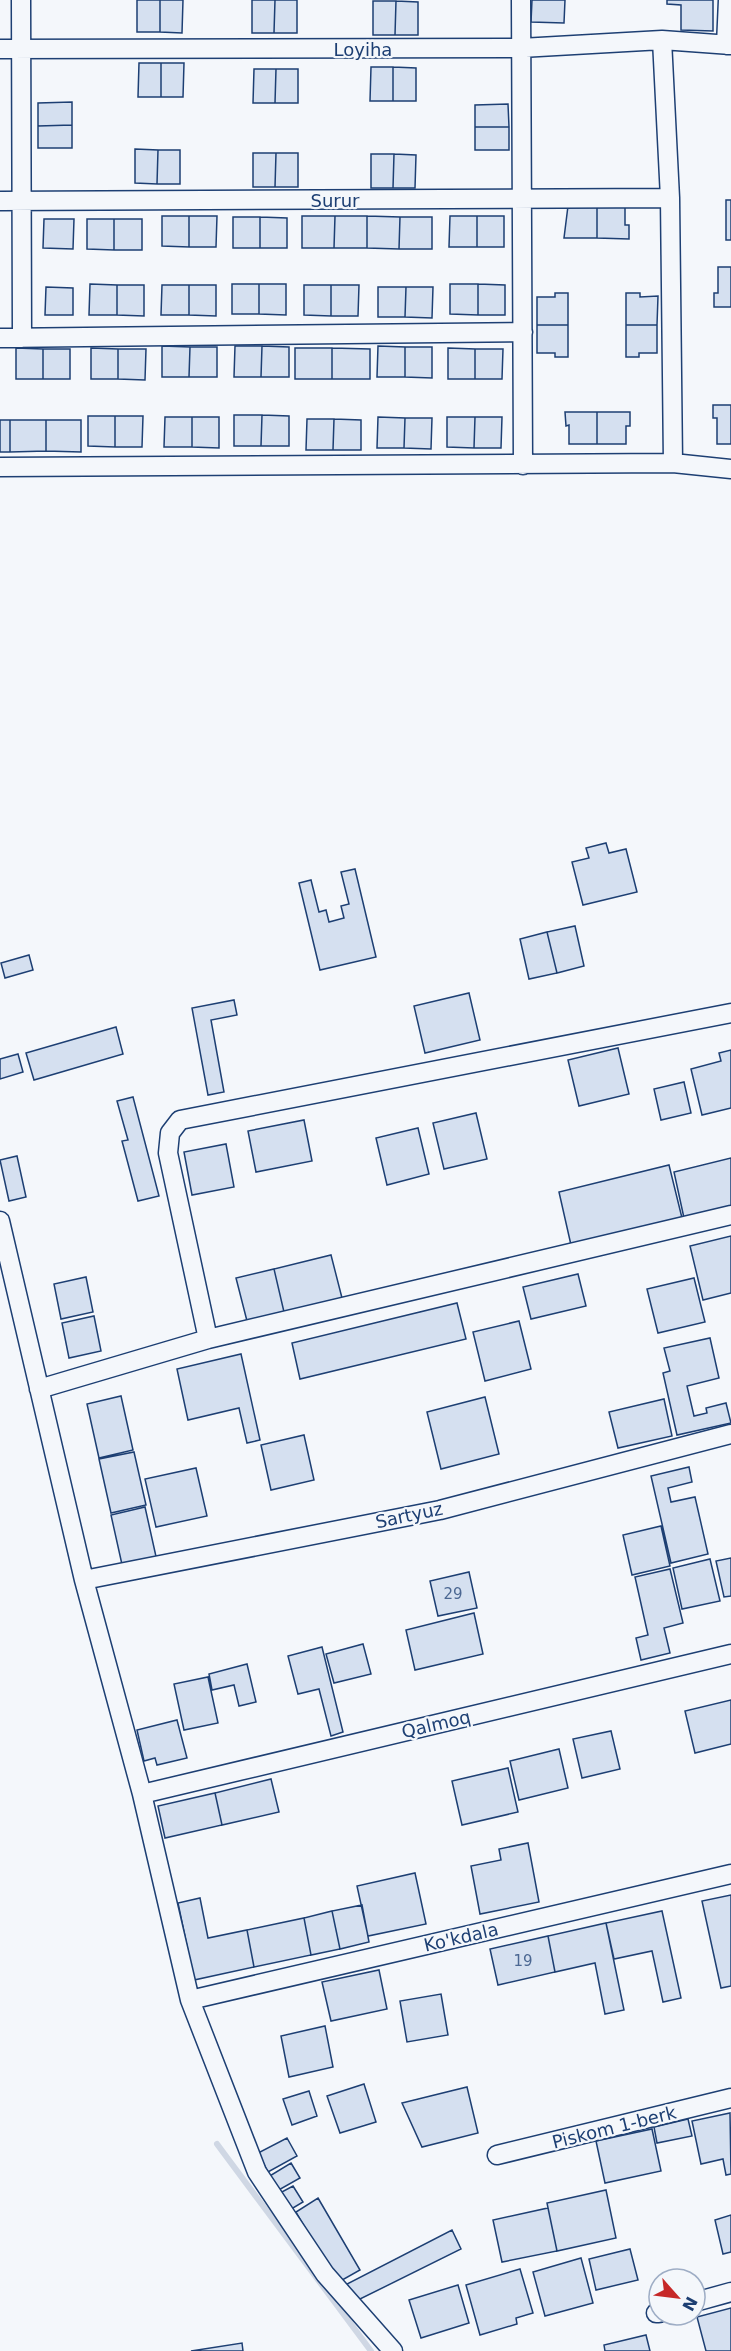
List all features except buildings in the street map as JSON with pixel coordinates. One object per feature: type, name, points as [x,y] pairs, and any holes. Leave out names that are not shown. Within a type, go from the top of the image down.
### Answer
[{"type":"street","points":[[21,0],[21,338]]},
{"type":"street","points":[[520,0],[523,465]]},
{"type":"street","points":[[728,0],[729,45]]},
{"type":"street","points":[[662,39],[670,198],[673,463]]},
{"type":"street","name":"Loyiha","points":[[0,50],[521,48],[662,39],[729,45]]},
{"type":"street","name":"Surur","points":[[0,201],[670,198]]},
{"type":"street","points":[[0,338],[523,332]]},
{"type":"street","points":[[0,467],[673,463],[731,469]]},
{"type":"street","points":[[208,1339],[168,1153],[170,1133],[180,1120],[731,1013]]},
{"type":"street","points":[[39,1389],[208,1339],[731,1215]]},
{"type":"street","points":[[0,1221],[84,1580],[142,1794],[190,2000],[257,2172],[325,2274],[393,2351]]},
{"type":"street","name":"Sartyuz","points":[[84,1580],[440,1510],[731,1434]]},
{"type":"street","name":"Qalmoq","points":[[142,1794],[731,1654]]},
{"type":"street","name":"Ko'kdala","points":[[190,2000],[731,1874]]},
{"type":"street","name":"Piskom 1-berk","points":[[497,2156],[731,2098]]},
{"type":"street","points":[[707,2299],[731,2292]]},
{"type":"waterway","points":[[217,2144],[371,2351]]}]
